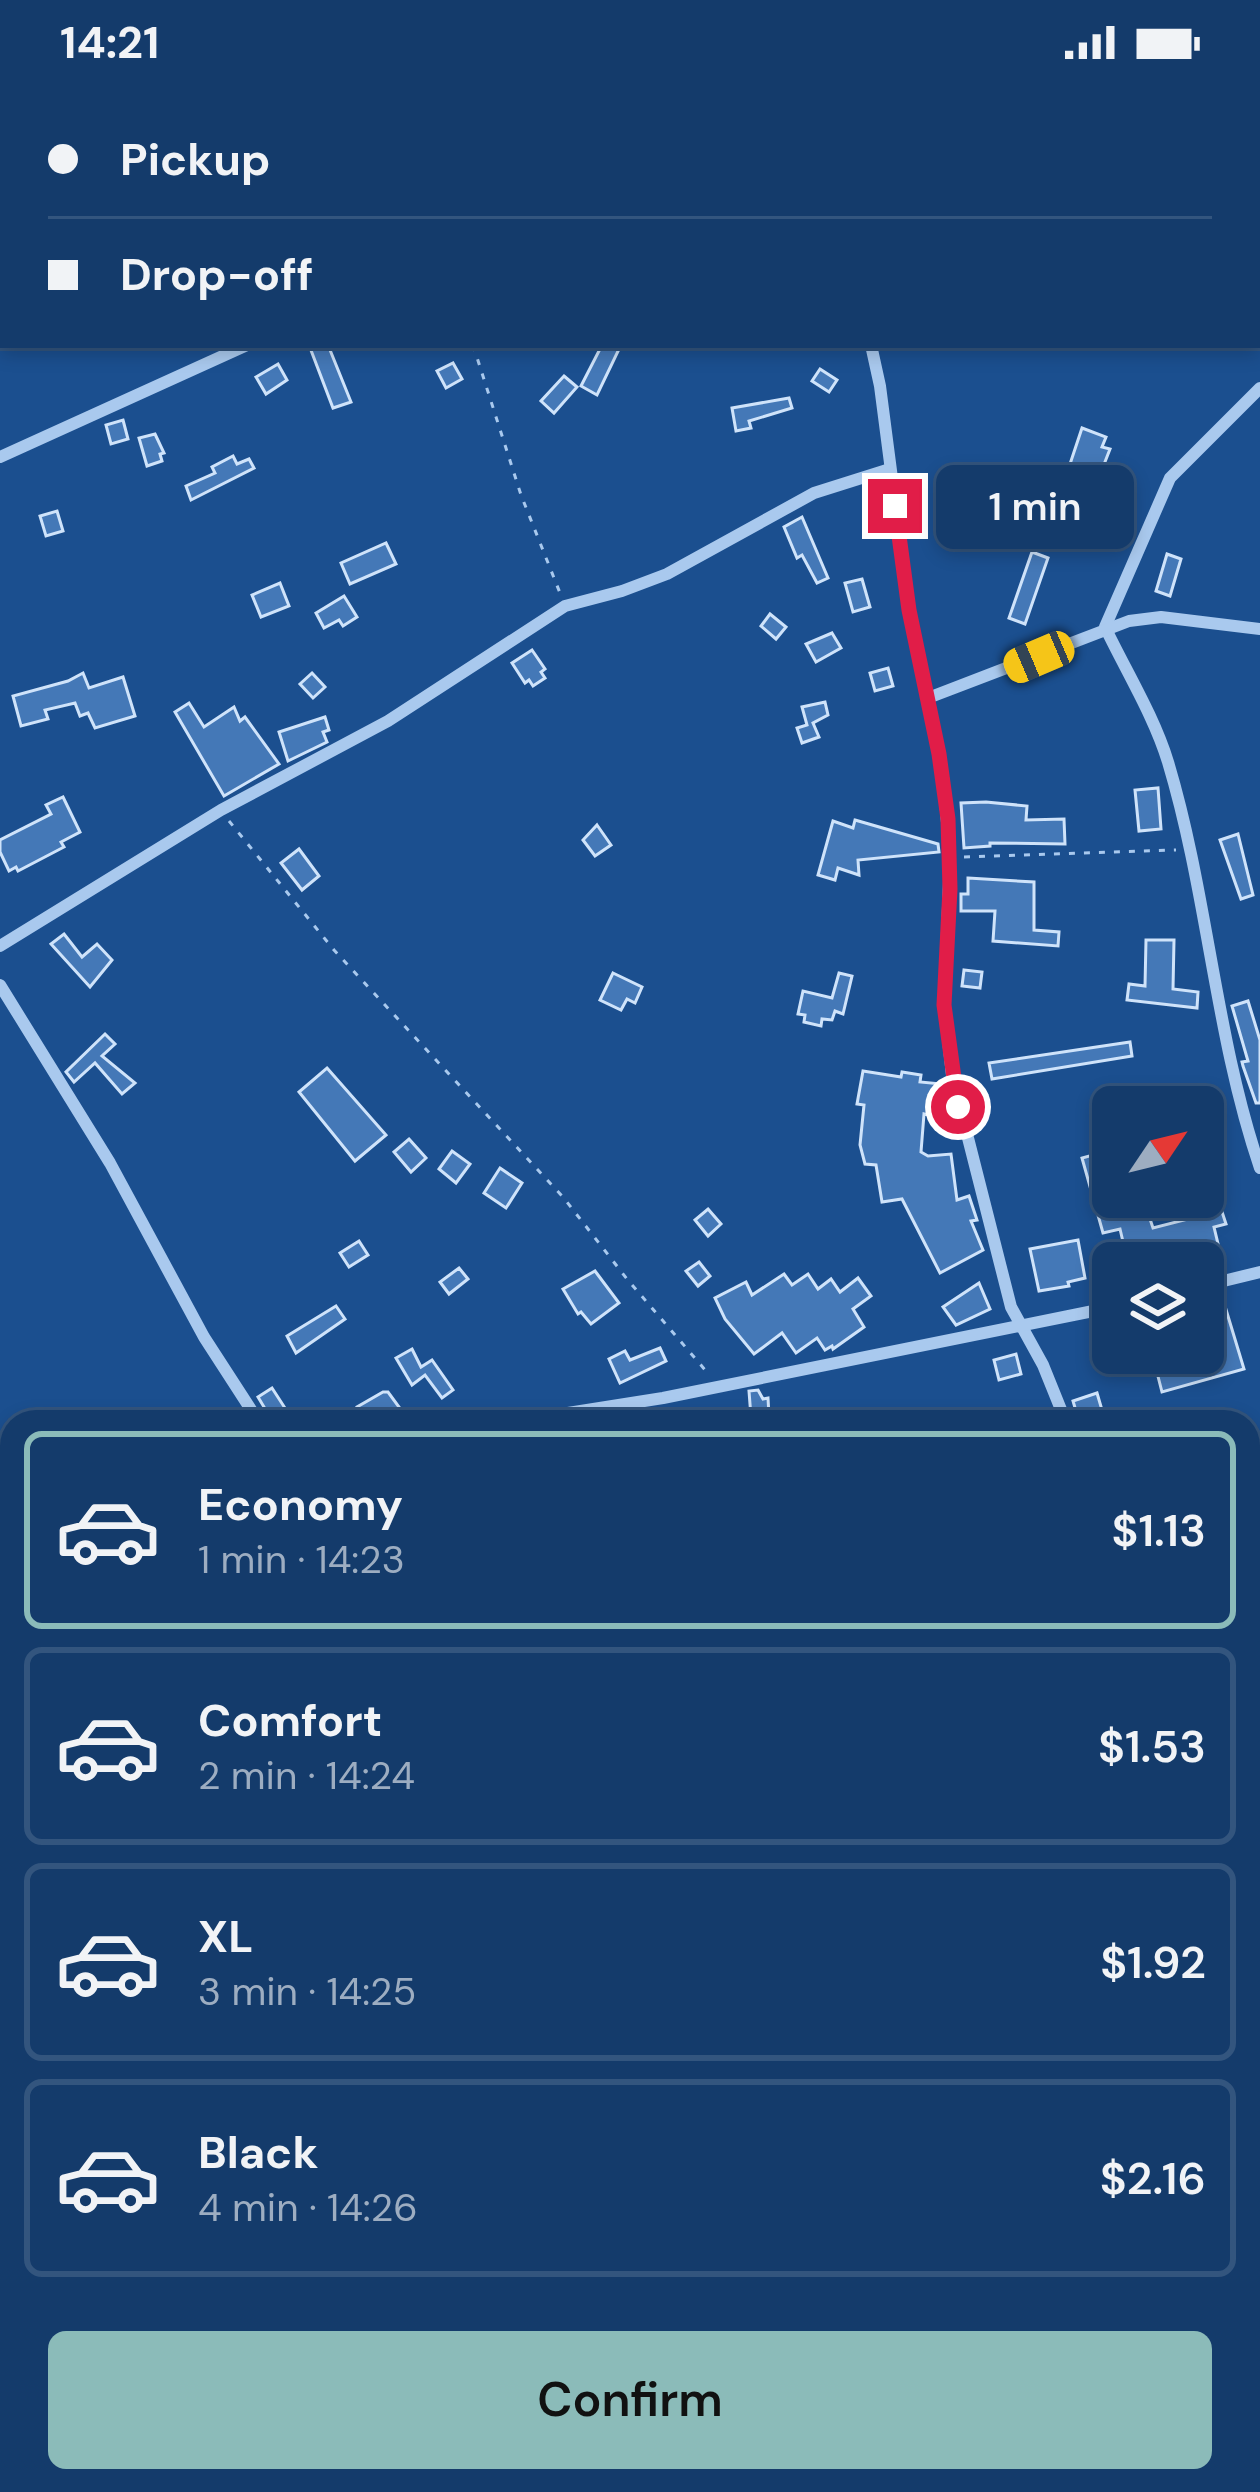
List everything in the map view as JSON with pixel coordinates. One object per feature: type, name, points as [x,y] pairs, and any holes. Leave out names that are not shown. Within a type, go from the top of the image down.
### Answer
[{"type":"street","points":[[0,457],[240,348]]},
{"type":"street","points":[[871,348],[909,610],[943,777],[950,857],[944,1005],[952,1075],[1006,1289],[1060,1410]]},
{"type":"street","points":[[1260,388],[1170,478],[1106,627],[1167,757],[1190,850],[1216,997],[1245,1125],[1260,1168]]},
{"type":"street","points":[[0,946],[221,810],[388,721],[565,606],[655,579],[814,493],[890,469]]},
{"type":"street","points":[[928,698],[1014,668],[1106,627],[1161,616],[1260,629]]},
{"type":"street","points":[[0,985],[99,1144],[204,1337],[251,1410]]},
{"type":"street","points":[[1224,1281],[1260,1272]]},
{"type":"street","points":[[580,1410],[1092,1312]]},
{"type":"path","points":[[474,348],[521,495],[565,606]]},
{"type":"path","points":[[221,810],[334,950],[563,1197],[719,1386]]},
{"type":"path","points":[[950,857],[1190,850]]},
{"type":"building","points":[[310,348],[329,348],[351,402],[333,408]]},
{"type":"building","points":[[600,348],[620,348],[597,395],[581,386]]},
{"type":"building","points":[[453,363],[462,379],[446,388],[437,371]]},
{"type":"building","points":[[278,364],[287,380],[266,394],[256,377]]},
{"type":"building","points":[[820,369],[837,380],[829,392],[812,381]]},
{"type":"building","points":[[564,376],[577,387],[554,413],[541,401]]},
{"type":"building","points":[[789,398],[792,408],[749,421],[751,428],[736,431],[732,408]]},
{"type":"building","points":[[123,420],[128,439],[111,444],[106,425]]},
{"type":"building","points":[[1082,428],[1106,437],[1102,447],[1110,449],[1103,467],[1096,465],[1093,472],[1070,464]]},
{"type":"building","points":[[155,434],[164,453],[160,454],[162,461],[147,466],[139,438]]},
{"type":"building","points":[[233,456],[237,464],[249,459],[254,468],[191,500],[186,486],[215,473],[212,467]]},
{"type":"building","points":[[57,511],[63,531],[46,536],[40,516]]},
{"type":"building","points":[[802,517],[828,578],[817,583],[802,555],[797,558],[784,527]]},
{"type":"building","points":[[386,543],[396,564],[350,584],[341,563]]},
{"type":"building","points":[[1032,552],[1048,558],[1025,624],[1009,618]]},
{"type":"building","points":[[1167,554],[1181,559],[1170,596],[1156,591]]},
{"type":"building","points":[[862,579],[870,607],[853,612],[845,583]]},
{"type":"building","points":[[280,583],[289,606],[261,617],[252,595]]},
{"type":"building","points":[[344,596],[357,617],[343,626],[339,620],[324,628],[316,613]]},
{"type":"building","points":[[770,614],[786,627],[776,639],[761,626]]},
{"type":"building","points":[[832,633],[841,648],[816,662],[806,644]]},
{"type":"building","points":[[532,650],[545,669],[541,672],[545,678],[533,686],[529,680],[525,683],[512,663]]},
{"type":"building","points":[[888,668],[893,686],[875,691],[870,673]]},
{"type":"building","points":[[83,673],[89,688],[123,677],[135,716],[95,728],[88,713],[80,716],[75,703],[45,710],[48,719],[21,726],[13,696]]},
{"type":"building","points":[[312,673],[325,687],[313,698],[300,684]]},
{"type":"building","points":[[825,702],[828,715],[813,723],[819,737],[802,743],[797,728],[807,725],[802,707]]},
{"type":"building","points":[[189,703],[204,727],[234,707],[240,721],[245,717],[279,764],[224,796],[175,712]]},
{"type":"building","points":[[325,717],[327,742],[288,761],[279,732]]},
{"type":"building","points":[[1158,788],[1161,829],[1139,831],[1135,790]]},
{"type":"building","points":[[63,797],[80,832],[61,842],[64,847],[9,871],[0,840],[51,814],[46,805]]},
{"type":"building","points":[[961,803],[1027,806],[1026,820],[1064,819],[1065,844],[990,843],[964,848]]},
{"type":"building","points":[[855,820],[938,844],[939,852],[858,860],[859,875],[838,868],[835,880],[818,875],[833,821],[853,828]]},
{"type":"building","points":[[597,825],[611,845],[595,856],[583,840]]},
{"type":"building","points":[[1238,834],[1253,895],[1241,899],[1220,840]]},
{"type":"building","points":[[299,849],[319,876],[302,890],[281,863]]},
{"type":"building","points":[[968,878],[1034,882],[1034,930],[1059,932],[1058,946],[993,941],[995,911],[961,911]]},
{"type":"building","points":[[64,934],[82,957],[97,944],[112,960],[90,987],[51,944]]},
{"type":"building","points":[[1146,940],[1174,940],[1173,989],[1198,992],[1197,1008],[1127,1000],[1129,984],[1145,986]]},
{"type":"building","points":[[964,970],[982,972],[980,988],[962,986]]},
{"type":"building","points":[[613,973],[642,987],[635,1003],[627,999],[621,1010],[600,1000]]},
{"type":"building","points":[[839,973],[852,976],[843,1014],[835,1011],[832,1020],[822,1019],[821,1026],[804,1022],[805,1015],[798,1014],[803,991],[832,998]]},
{"type":"building","points":[[1248,1001],[1260,1040],[1260,1103],[1256,1103],[1243,1066],[1248,1061],[1232,1006]]},
{"type":"building","points":[[105,1034],[115,1044],[102,1056],[135,1083],[122,1094],[95,1063],[74,1082],[66,1072]]},
{"type":"building","points":[[1130,1042],[1132,1056],[992,1079],[989,1063]]},
{"type":"building","points":[[327,1068],[386,1135],[355,1161],[299,1092]]},
{"type":"building","points":[[863,1071],[921,1075],[920,1082],[942,1084],[941,1099],[931,1098],[928,1115],[924,1114],[921,1152],[951,1154],[957,1200],[969,1196],[977,1220],[971,1221],[983,1250],[940,1273],[902,1199],[882,1202],[876,1165],[865,1164],[860,1145],[864,1105],[857,1104]]},
{"type":"building","points":[[409,1139],[426,1158],[411,1172],[394,1152]]},
{"type":"building","points":[[452,1151],[470,1164],[456,1183],[439,1169]]},
{"type":"building","points":[[1092,1155],[1092,1194],[1082,1158]]},
{"type":"building","points":[[500,1168],[522,1183],[506,1208],[484,1193]]},
{"type":"building","points":[[708,1209],[721,1224],[708,1236],[695,1220]]},
{"type":"building","points":[[1099,1218],[1150,1218],[1153,1228],[1192,1218],[1224,1218],[1226,1224],[1214,1227],[1218,1242],[1123,1242],[1120,1229],[1103,1233]]},
{"type":"building","points":[[1078,1240],[1085,1278],[1039,1291],[1030,1249]]},
{"type":"building","points":[[359,1241],[368,1255],[349,1267],[340,1253]]},
{"type":"building","points":[[699,1262],[710,1276],[698,1286],[686,1271]]},
{"type":"building","points":[[459,1268],[468,1279],[449,1294],[440,1282]]},
{"type":"building","points":[[595,1271],[619,1303],[591,1324],[578,1314],[563,1289]]},
{"type":"building","points":[[784,1274],[792,1285],[808,1274],[818,1289],[831,1279],[840,1292],[858,1278],[871,1296],[853,1309],[864,1327],[833,1349],[825,1350],[817,1338],[796,1353],[782,1333],[754,1354],[725,1319],[715,1298],[746,1282],[752,1295]]},
{"type":"building","points":[[979,1283],[990,1309],[956,1325],[943,1307]]},
{"type":"building","points":[[1224,1303],[1244,1369],[1162,1392],[1157,1374],[1224,1374]]},
{"type":"building","points":[[336,1306],[345,1319],[296,1353],[287,1336]]},
{"type":"building","points":[[660,1348],[666,1361],[620,1383],[609,1359],[625,1351],[630,1360]]},
{"type":"building","points":[[412,1349],[421,1367],[432,1360],[453,1390],[442,1398],[425,1375],[412,1385],[396,1358]]},
{"type":"building","points":[[1016,1354],[1021,1374],[999,1380],[994,1360]]},
{"type":"building","points":[[272,1388],[286,1410],[266,1410],[258,1397]]},
{"type":"building","points":[[758,1390],[763,1399],[768,1398],[769,1410],[750,1410],[749,1391]]},
{"type":"building","points":[[388,1392],[401,1410],[358,1410]]},
{"type":"building","points":[[1097,1393],[1102,1410],[1076,1410],[1073,1401]]},
{"type":"route","points":[[895,506],[948,819],[944,1005],[958,1107]]}]
